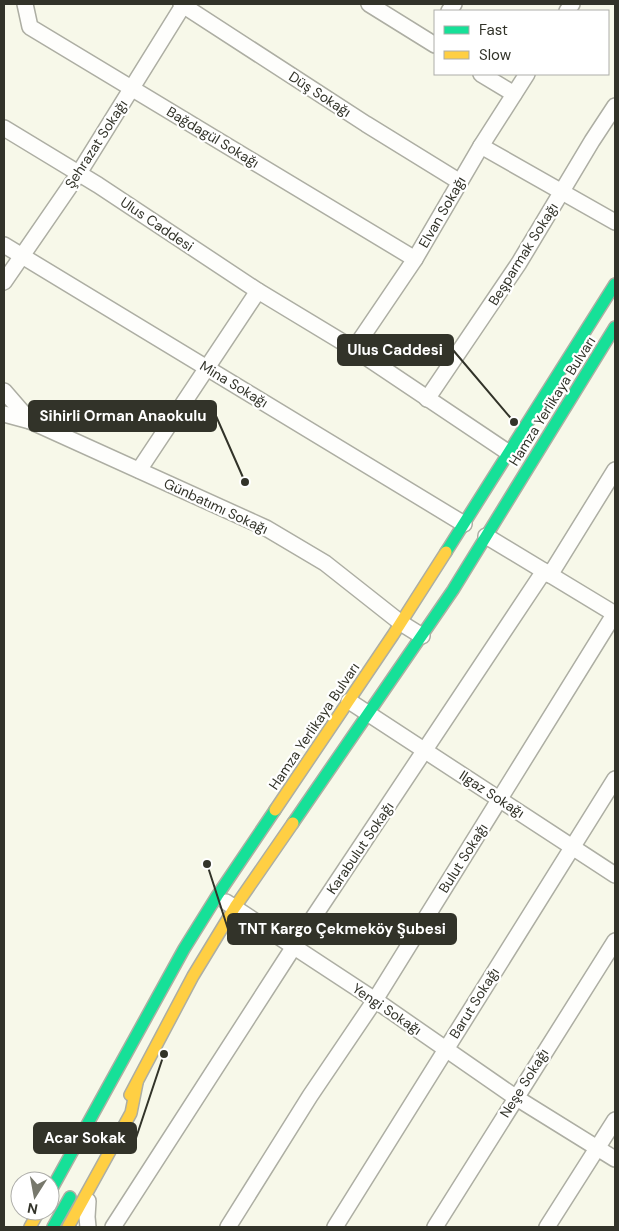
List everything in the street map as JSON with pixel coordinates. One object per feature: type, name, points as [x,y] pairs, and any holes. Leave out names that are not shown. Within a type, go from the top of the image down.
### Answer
[{"type":"main road","name":"Hamza Yerlikaya Bulvarı","points":[[60,1174],[184,948],[401,623],[615,284]]},
{"type":"main road","name":"Hamza Yerlikaya Bulvarı","points":[[92,1160],[194,976],[235,908],[422,636],[614,332]]},
{"type":"main road","points":[[52,1227],[85,1184],[131,1113],[136,1083]]},
{"type":"main road","points":[[68,1227],[85,1184]]},
{"type":"street","name":"Bağdagül Sokağı","points":[[25,4],[30,27],[415,259]]},
{"type":"street","name":"Şehrazat Sokağı","points":[[4,282],[79,173],[183,4]]},
{"type":"street","name":"Düş Sokağı","points":[[183,4],[366,124],[460,182]]},
{"type":"street","points":[[369,4],[433,40]]},
{"type":"street","points":[[483,75],[514,94]]},
{"type":"street","name":"Elvan Sokağı","points":[[354,349],[415,259],[481,146],[526,75]]},
{"type":"street","name":"Beşparmak Sokağı","points":[[427,399],[519,263],[615,106]]},
{"type":"street","name":"Ulus Caddesi","points":[[4,128],[79,173],[258,291],[354,349],[510,453]]},
{"type":"street","points":[[481,146],[615,222]]},
{"type":"street","name":"Mina Sokağı","points":[[4,245],[464,524]]},
{"type":"street","points":[[139,470],[258,291]]},
{"type":"street","points":[[591,324],[614,332]]},
{"type":"street","name":"Günbatımı Sokağı","points":[[4,391],[30,422],[266,528],[326,563],[401,623],[422,636]]},
{"type":"street","points":[[4,414],[30,422]]},
{"type":"street","name":"Karabulut Sokağı","points":[[113,1227],[293,948],[424,750],[547,573],[615,470]]},
{"type":"street","points":[[486,536],[615,614]]},
{"type":"street","name":"Bulut Sokağı","points":[[228,1227],[310,1096],[375,1000],[615,614]]},
{"type":"street","name":"Ilgaz Sokağı","points":[[348,701],[615,875]]},
{"type":"street","name":"Barut Sokağı","points":[[335,1227],[615,779]]},
{"type":"street","name":"Yengi Sokağı","points":[[217,896],[293,948],[375,1000],[516,1097],[615,1159]]},
{"type":"street","name":"Neşe Sokağı","points":[[435,1227],[615,941]]},
{"type":"street","points":[[547,1227],[615,1120]]},
{"type":"street","points":[[85,1184],[88,1200],[88,1227]]},
{"type":"traffic: fast","points":[[446,552],[615,284]]},
{"type":"traffic: fast","points":[[293,823],[453,590],[615,327]]},
{"type":"traffic: fast","points":[[60,1174],[184,949],[275,810]]},
{"type":"traffic: fast","points":[[53,1227],[70,1197]]},
{"type":"traffic: slow","points":[[275,810],[393,635],[446,552]]},
{"type":"traffic: slow","points":[[130,1095],[193,976],[235,907],[293,823]]},
{"type":"traffic: slow","points":[[68,1227],[131,1113],[137,1083]]},
{"type":"traffic: slow","points":[[30,1227],[33,1221]]},
{"type":"place","name":"Ulus Caddesi","points":[[514,422]]},
{"type":"place","name":"Sihirli Orman Anaokulu","points":[[245,482]]},
{"type":"place","name":"TNT Kargo Çekmeköy Şubesi","points":[[207,864]]},
{"type":"place","name":"Acar Sokak","points":[[164,1054]]}]
